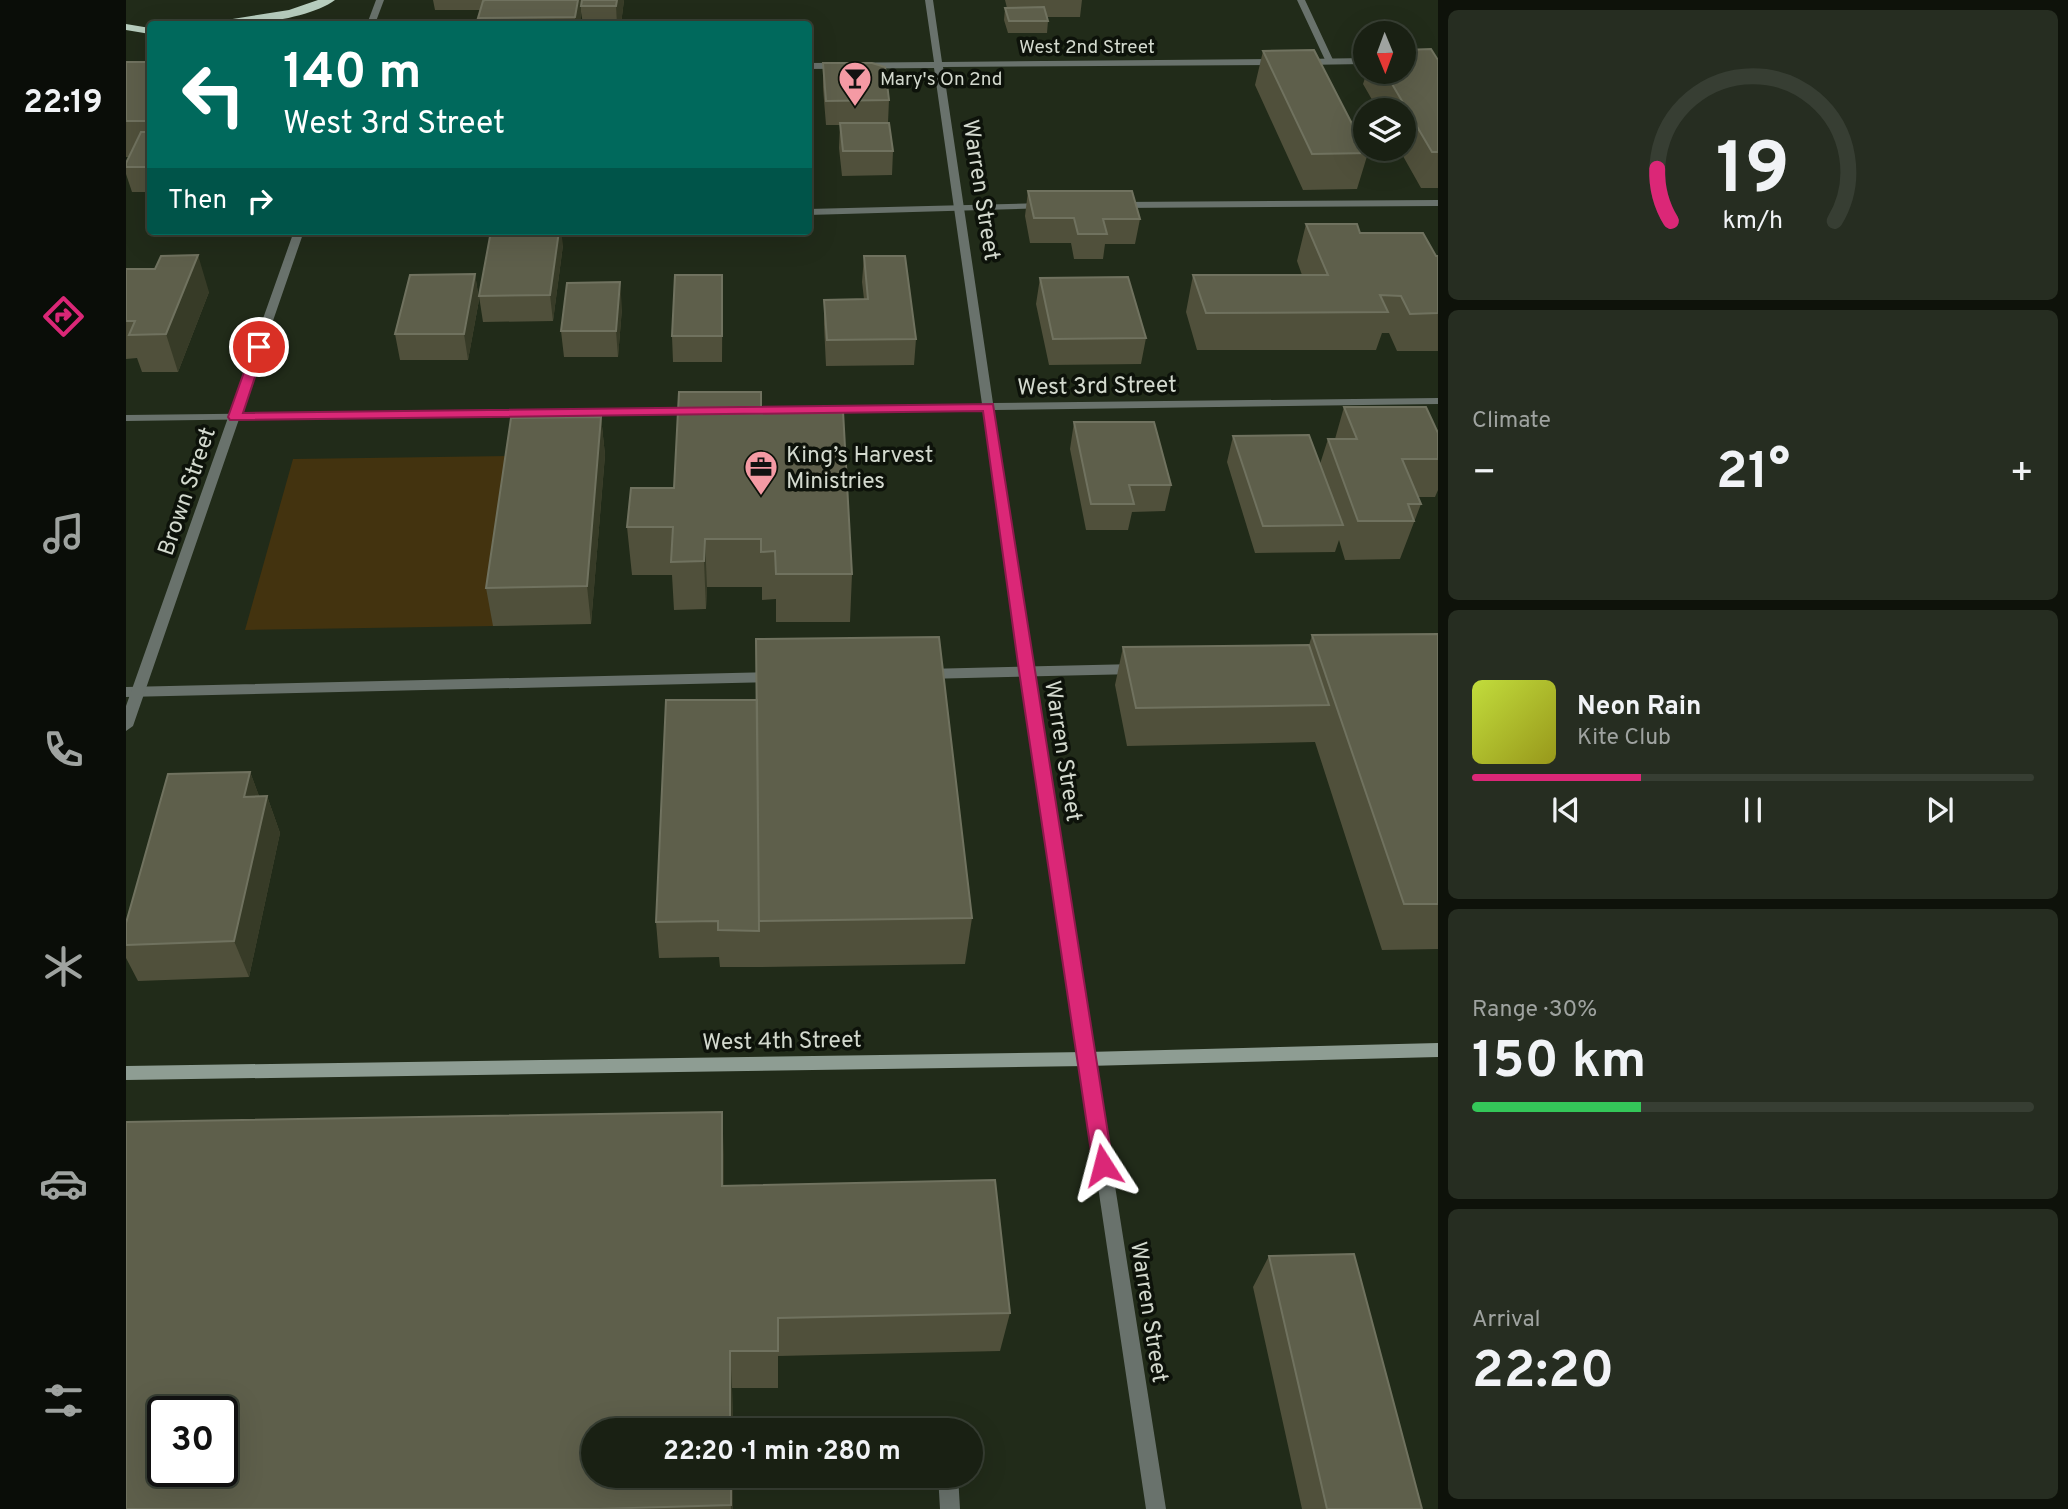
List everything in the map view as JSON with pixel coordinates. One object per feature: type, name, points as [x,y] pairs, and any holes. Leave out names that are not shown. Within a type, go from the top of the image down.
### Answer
[{"type":"highway","points":[[239,21],[291,13],[330,0]]},
{"type":"highway","points":[[126,27],[147,30]]},
{"type":"main road","name":"West 4th Street","points":[[126,1073],[1087,1059],[1438,1050]]},
{"type":"street","points":[[372,21],[380,0]]},
{"type":"street","name":"Warren Street","points":[[929,0],[1026,671],[1156,1509]]},
{"type":"street","points":[[1301,0],[1330,62]]},
{"type":"street","name":"West 2nd Street","points":[[812,66],[1353,61]]},
{"type":"street","points":[[1105,205],[1438,203]]},
{"type":"street","points":[[812,212],[1050,206]]},
{"type":"street","name":"Brown Street","points":[[126,726],[132,692],[235,417],[298,235]]},
{"type":"street","name":"West 3rd Street","points":[[723,411],[1438,401]]},
{"type":"street","points":[[126,418],[709,411]]},
{"type":"street","points":[[915,674],[1150,669]]},
{"type":"street","points":[[132,692],[790,677]]},
{"type":"street","points":[[949,1488],[950,1509]]},
{"type":"shaded area","points":[[516,456],[493,626],[245,630],[293,459]]},
{"type":"building","points":[[485,0],[578,0],[575,17],[478,18]]},
{"type":"building","points":[[582,0],[617,0],[616,6],[581,6]]},
{"type":"building","points":[[1044,7],[1048,21],[1009,21],[1005,8]]},
{"type":"building","points":[[1431,49],[1438,60],[1438,152],[1432,152],[1416,125],[1416,98],[1400,98],[1392,84],[1416,84],[1416,50]]},
{"type":"building","points":[[1314,50],[1353,126],[1353,153],[1312,154],[1263,51]]},
{"type":"building","points":[[126,62],[147,62],[147,121],[126,121]]},
{"type":"building","points":[[823,63],[872,63],[885,67],[889,100],[826,101]]},
{"type":"building","points":[[840,123],[889,123],[893,151],[843,151]]},
{"type":"building","points":[[141,132],[147,132],[147,167],[126,167]]},
{"type":"building","points":[[1028,191],[1132,191],[1140,219],[1103,219],[1107,234],[1078,234],[1074,218],[1034,218]]},
{"type":"building","points":[[1306,224],[1357,224],[1360,233],[1423,233],[1438,256],[1438,313],[1410,314],[1401,296],[1380,295],[1388,312],[1206,313],[1193,275],[1328,275]]},
{"type":"building","points":[[490,235],[558,235],[550,295],[479,296]]},
{"type":"building","points":[[198,255],[166,334],[129,335],[135,321],[126,321],[126,269],[155,269],[161,256]]},
{"type":"building","points":[[864,256],[905,256],[916,339],[827,340],[824,300],[868,299]]},
{"type":"building","points":[[475,274],[464,334],[395,334],[410,275]]},
{"type":"building","points":[[675,275],[722,275],[722,336],[672,336]]},
{"type":"building","points":[[1128,277],[1146,338],[1053,339],[1040,278]]},
{"type":"building","points":[[620,282],[616,331],[561,331],[567,283]]},
{"type":"building","name":"King’s Harvest Ministries","points":[[679,392],[761,392],[761,411],[843,411],[852,574],[776,574],[775,551],[761,552],[761,539],[705,539],[704,561],[671,562],[673,527],[627,527],[631,488],[674,488]]},
{"type":"building","points":[[1344,407],[1426,407],[1438,433],[1438,459],[1402,459],[1421,504],[1408,504],[1414,521],[1358,521],[1328,439],[1357,439]]},
{"type":"building","points":[[601,417],[587,586],[486,588],[511,418]]},
{"type":"building","points":[[1074,422],[1154,422],[1171,485],[1129,485],[1134,504],[1091,504]]},
{"type":"building","points":[[1309,435],[1343,525],[1263,526],[1233,436]]},
{"type":"building","points":[[1438,634],[1438,904],[1404,904],[1312,635]]},
{"type":"building","points":[[939,637],[972,918],[759,921],[756,639]]},
{"type":"building","points":[[1309,645],[1329,705],[1136,708],[1123,647]]},
{"type":"building","points":[[666,700],[757,700],[759,931],[718,930],[718,921],[656,922]]},
{"type":"building","points":[[250,772],[244,797],[267,796],[234,941],[126,945],[126,923],[168,774]]},
{"type":"building","points":[[722,1112],[722,1186],[995,1180],[1010,1313],[778,1318],[778,1351],[730,1351],[730,1418],[581,1418],[581,1488],[731,1488],[731,1505],[599,1509],[126,1509],[126,1122]]},
{"type":"building","points":[[1354,1254],[1422,1509],[1327,1509],[1269,1256]]},
{"type":"place","name":"Mary's On 2nd","points":[[855,108]]},
{"type":"place","name":"King’s Harvest Ministries","points":[[761,497]]},
{"type":"route","points":[[259,347],[235,417],[989,407],[1026,671],[1103,1165]]}]
